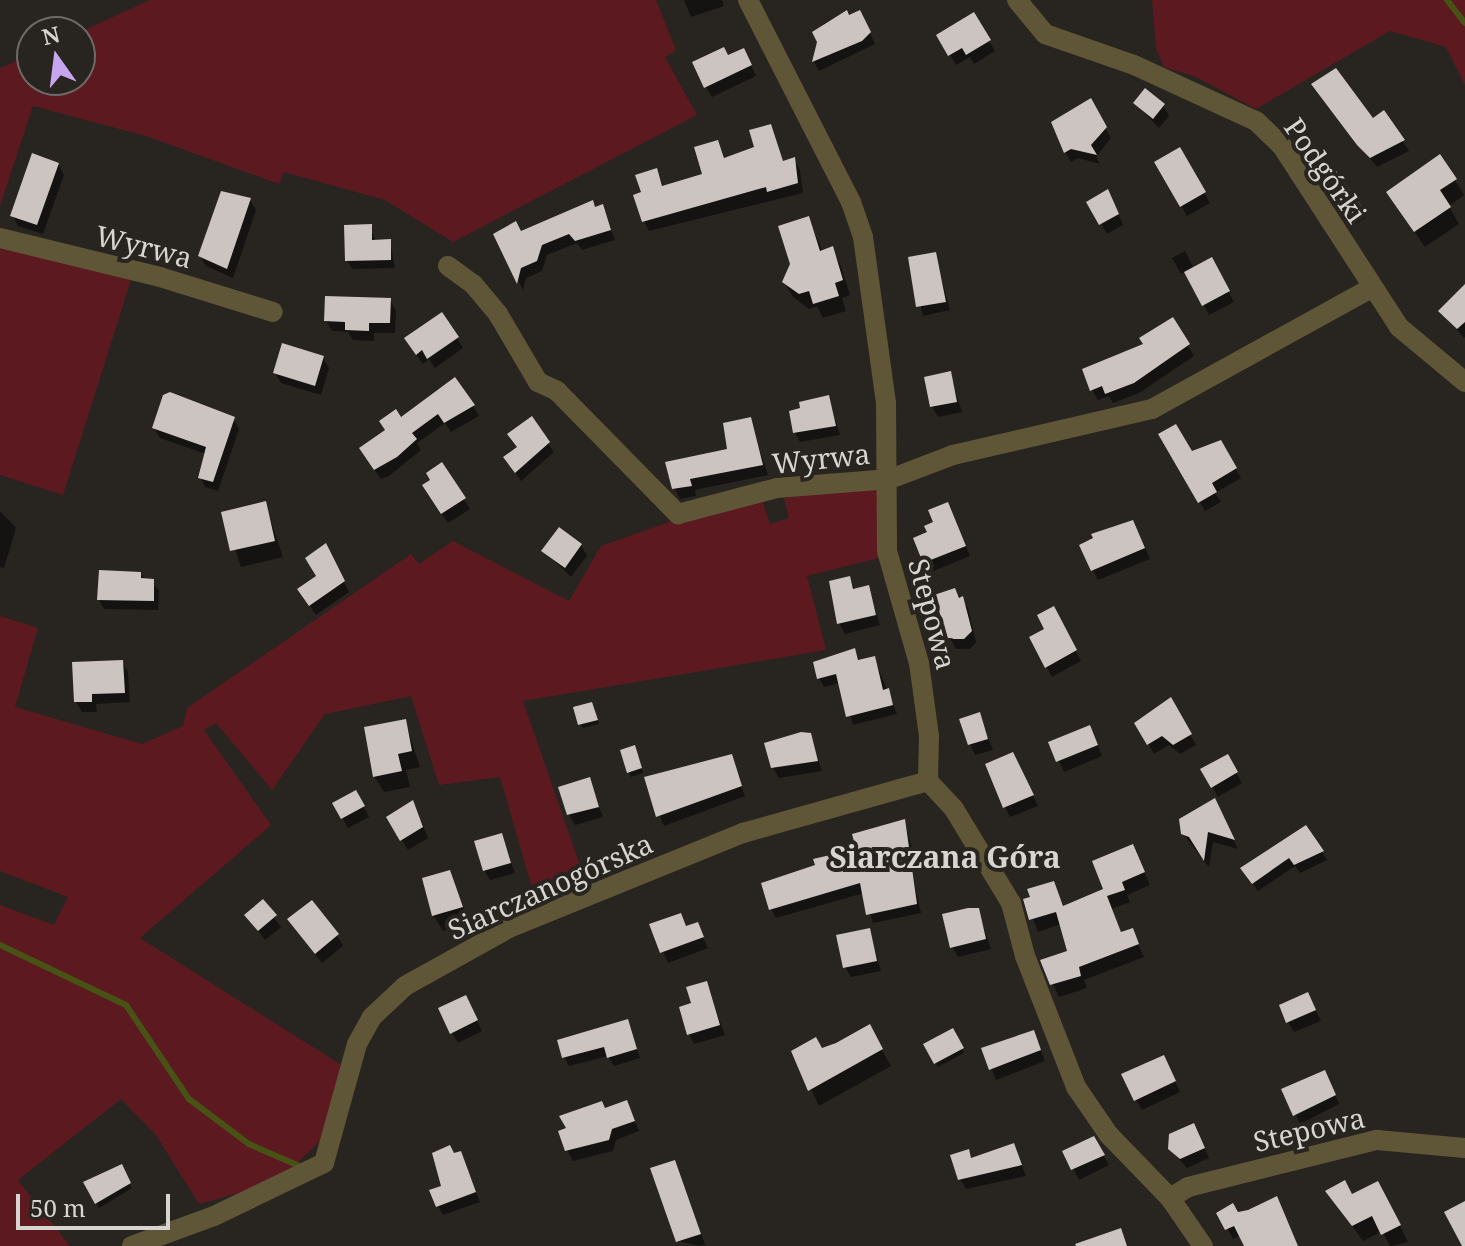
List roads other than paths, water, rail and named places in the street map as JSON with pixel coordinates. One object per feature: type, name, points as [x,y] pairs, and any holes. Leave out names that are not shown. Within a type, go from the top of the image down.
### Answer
[{"type":"street","name":"Stepowa","points":[[748,0],[851,202],[863,237],[876,307],[890,479],[884,518],[887,551],[919,663],[929,736],[928,781]]},
{"type":"street","name":"Podgórki","points":[[1017,0],[1045,34],[1134,65],[1256,121],[1282,146],[1399,327],[1465,382]]},
{"type":"street","name":"Wyrwa","points":[[0,238],[160,277],[273,312]]},
{"type":"street","name":"Wyrwa","points":[[448,266],[473,284],[498,314],[538,382],[557,391],[595,435],[678,514],[777,488],[890,479],[953,455],[1152,409],[1371,288]]},
{"type":"street","points":[[928,781],[954,809],[1011,903],[1025,956],[1076,1087],[1109,1135],[1170,1198],[1203,1246]]},
{"type":"street","name":"Siarczanogórska","points":[[132,1246],[214,1216],[324,1163],[357,1044],[372,1017],[405,986],[509,928],[743,833],[928,781]]},
{"type":"street","name":"Stepowa","points":[[1170,1198],[1188,1187],[1377,1140],[1465,1148]]},
{"type":"waterway","points":[[1447,0],[1465,23]]},
{"type":"waterway","points":[[0,945],[126,1005],[189,1099],[249,1144],[302,1167]]},
{"type":"district","name":"Siarczana Góra","points":[[945,857]]}]
